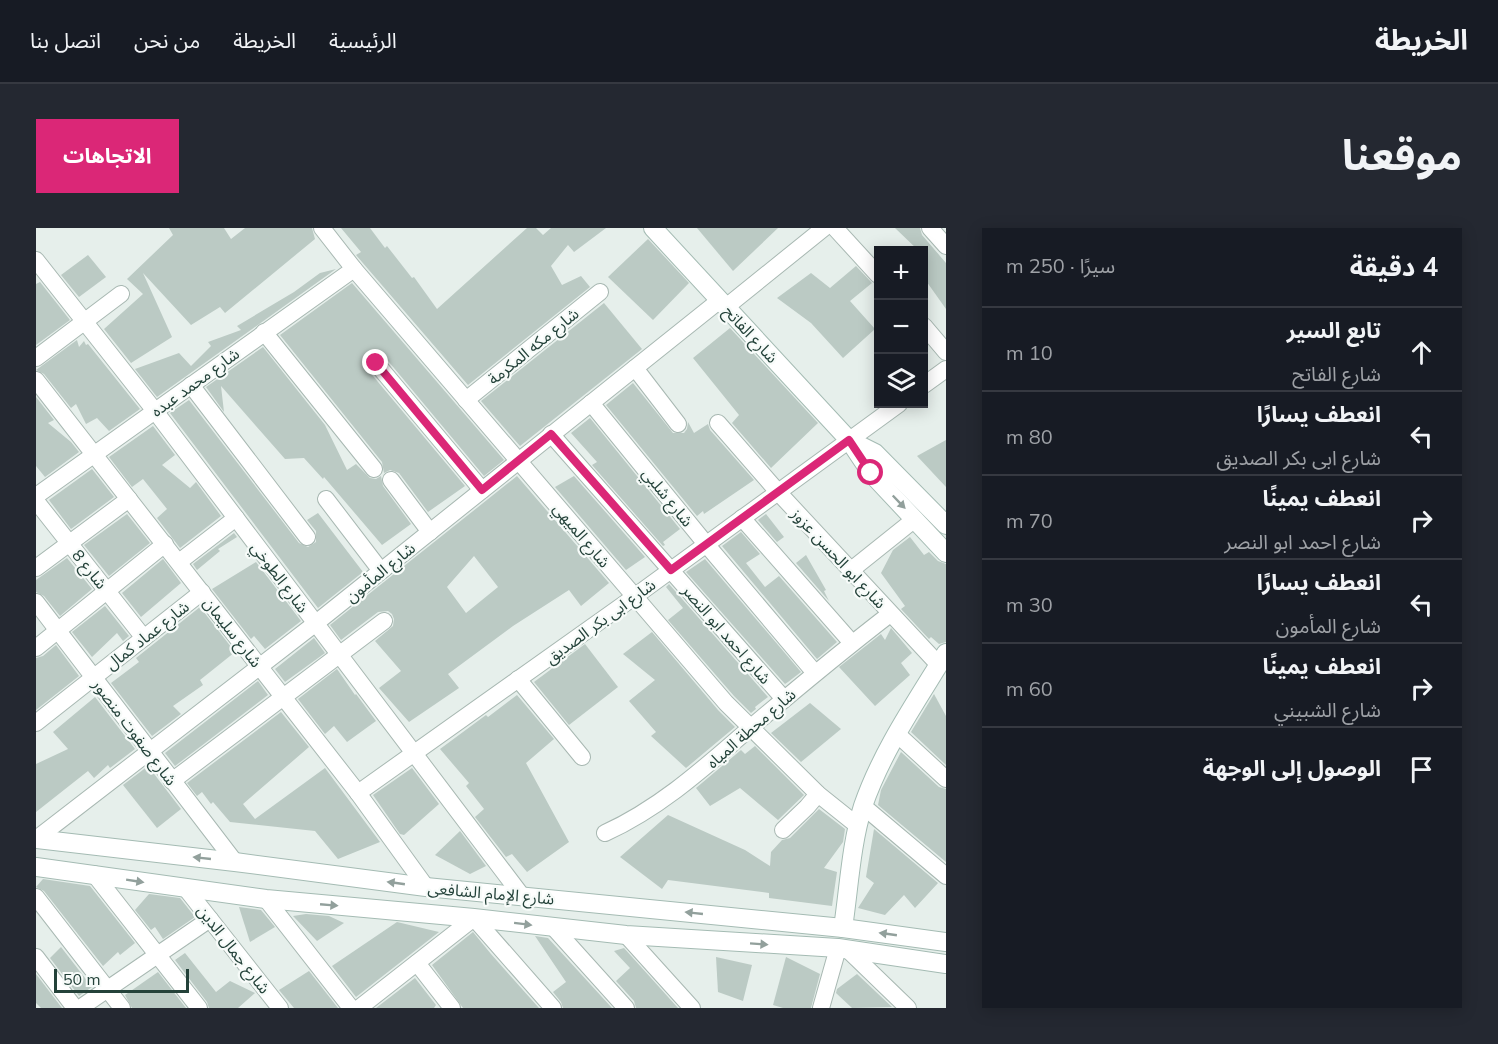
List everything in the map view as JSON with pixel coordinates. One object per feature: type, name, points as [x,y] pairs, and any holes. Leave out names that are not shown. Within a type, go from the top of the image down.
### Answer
[{"type":"main road","name":"شارع الفاتح","points":[[653,228],[849,440],[871,473],[946,553]]},
{"type":"main road","name":"شارع الفاتح","points":[[849,440],[875,453],[946,525]]},
{"type":"main road","points":[[843,928],[863,806],[886,753],[942,659]]},
{"type":"main road","name":"شارع الإمام الشافعى","points":[[36,839],[426,887],[843,928],[946,942]]},
{"type":"main road","name":"شارع الإمام الشافعى","points":[[36,867],[94,874],[187,890],[266,899],[626,935],[842,949],[946,964]]},
{"type":"street","name":"شارع الميهي","points":[[322,228],[466,400],[749,729],[818,795],[858,826]]},
{"type":"street","name":"شارع المأمون","points":[[36,839],[316,623],[635,368],[824,228]]},
{"type":"street","points":[[835,228],[874,270]]},
{"type":"street","points":[[930,228],[946,246]]},
{"type":"street","name":"شارع الطوخي","points":[[36,260],[155,411],[522,896]]},
{"type":"street","name":"شارع محمد عبده","points":[[36,496],[354,268]]},
{"type":"street","name":"شارع مكه المكرمة","points":[[466,400],[600,292]]},
{"type":"street","points":[[36,358],[120,294]]},
{"type":"street","points":[[928,331],[946,351]]},
{"type":"street","points":[[264,332],[374,469]]},
{"type":"street","points":[[376,363],[482,490]]},
{"type":"street","points":[[635,368],[678,424]]},
{"type":"street","points":[[928,383],[946,369]]},
{"type":"street","name":"شارع سليمان","points":[[36,380],[358,793],[426,887]]},
{"type":"street","points":[[190,385],[307,537]]},
{"type":"street","name":"شارع شلبي","points":[[591,403],[815,673]]},
{"type":"street","name":"شارع ابى بكر الصديق","points":[[358,793],[634,597],[893,408]]},
{"type":"street","name":"شارع ابو الحسن عزوز","points":[[718,423],[890,614],[942,659]]},
{"type":"street","name":"شارع احمد ابو النصر","points":[[551,434],[784,699]]},
{"type":"street","points":[[391,480],[430,532]]},
{"type":"street","points":[[36,568],[129,499]]},
{"type":"street","points":[[326,499],[381,571]]},
{"type":"street","name":"شارع 8","points":[[36,501],[144,638]]},
{"type":"street","points":[[179,562],[236,518]]},
{"type":"street","points":[[742,518],[852,643]]},
{"type":"street","points":[[850,571],[915,519]]},
{"type":"street","points":[[36,648],[165,544]]},
{"type":"street","name":"شارع عماد كمال","points":[[36,723],[202,592]]},
{"type":"street","name":"شارع صفوت منصور","points":[[36,602],[235,862]]},
{"type":"street","name":"شارع محطة المياه","points":[[605,833],[625,824],[669,796],[815,673],[890,614]]},
{"type":"street","points":[[172,781],[384,621]]},
{"type":"street","points":[[518,679],[582,757]]},
{"type":"street","points":[[897,734],[946,779]]},
{"type":"street","points":[[783,830],[818,795]]},
{"type":"street","points":[[863,806],[946,876]]},
{"type":"street","points":[[94,874],[199,1008]]},
{"type":"street","name":"شارع جمال الدين","points":[[187,890],[280,1008]]},
{"type":"street","points":[[36,897],[122,1008]]},
{"type":"street","points":[[266,899],[351,1008]]},
{"type":"street","points":[[359,1008],[474,918],[553,1008]]},
{"type":"street","points":[[80,1008],[210,919]]},
{"type":"street","points":[[553,927],[626,1008]]},
{"type":"street","points":[[626,935],[692,1008]]},
{"type":"street","points":[[821,1008],[842,949],[908,1008]]},
{"type":"street","points":[[36,957],[75,1008]]},
{"type":"street","points":[[417,963],[452,1008]]},
{"type":"building","points":[[169,228],[224,228],[231,239],[245,228],[312,228],[315,239],[225,313],[220,307],[191,325],[143,273],[172,337],[131,363],[104,329],[143,294],[127,279],[173,235]]},
{"type":"building","points":[[341,228],[370,228],[385,248],[387,246],[412,278],[414,277],[437,309],[527,228],[536,228],[543,235],[551,228],[606,228],[574,252],[568,245],[551,266],[562,285],[581,276],[590,287],[468,385],[356,255],[361,252]]},
{"type":"building","points":[[697,228],[778,228],[733,271]]},
{"type":"building","points":[[895,228],[920,228],[922,235],[946,263],[946,309],[928,284],[928,246],[914,246]]},
{"type":"building","points":[[648,239],[689,283],[653,320],[608,277]]},
{"type":"building","points":[[88,255],[106,277],[79,297],[61,275]]},
{"type":"building","points":[[856,266],[872,283],[850,301],[874,330],[843,358],[811,323],[777,298],[811,273],[830,288]]},
{"type":"building","points":[[336,269],[157,397],[135,369],[179,353],[191,366],[211,346],[208,342],[241,330],[237,326],[294,292],[320,273]]},
{"type":"building","points":[[40,282],[70,320],[36,345],[36,284]]},
{"type":"building","points":[[352,283],[504,460],[484,476],[384,356],[379,353],[370,355],[366,360],[368,370],[465,486],[428,512],[399,473],[390,470],[384,473],[382,462],[280,335]]},
{"type":"building","points":[[604,303],[642,349],[520,446],[481,401]]},
{"type":"building","points":[[730,328],[818,423],[771,468],[732,423],[739,415],[693,358]]},
{"type":"building","points":[[77,340],[79,347],[84,341],[86,345],[88,344],[140,409],[109,431],[97,418],[86,424],[76,404],[71,408],[44,374],[36,370]]},
{"type":"building","points":[[263,347],[325,425],[347,470],[356,464],[370,478],[376,479],[381,476],[383,486],[411,524],[382,545],[324,477],[323,479],[304,458],[285,459],[221,386],[224,412],[206,387]]},
{"type":"building","points":[[633,383],[673,433],[684,433],[688,422],[694,433],[708,424],[710,430],[754,480],[704,514],[703,511],[697,516],[606,405]]},
{"type":"building","points":[[36,397],[54,420],[48,423],[71,442],[79,452],[45,477],[36,466]]},
{"type":"building","points":[[189,400],[299,543],[308,547],[316,542],[316,531],[307,520],[318,513],[363,572],[318,608],[170,413]]},
{"type":"building","points":[[590,418],[680,529],[663,542],[665,545],[663,546],[592,465],[597,462],[571,433]]},
{"type":"building","points":[[153,426],[175,455],[162,465],[190,488],[196,482],[221,516],[180,548],[157,518],[167,509],[143,479],[132,487],[109,457]]},
{"type":"building","points":[[946,440],[946,487],[917,456]]},
{"type":"building","points":[[92,469],[114,497],[71,529],[49,500]]},
{"type":"building","points":[[517,476],[609,583],[581,606],[569,590],[513,626],[448,674],[459,688],[409,722],[379,688],[401,671],[375,641],[393,626],[392,614],[388,611],[378,612],[341,640],[330,625]],"holes":[[[474,556],[498,587],[466,613],[447,587]]]},
{"type":"building","points":[[574,476],[645,557],[626,570],[555,487]]},
{"type":"building","points":[[127,514],[150,543],[109,576],[84,545]]},
{"type":"building","points":[[766,514],[784,537],[777,542],[758,520]]},
{"type":"building","points":[[741,532],[760,554],[746,563],[765,587],[779,576],[837,642],[817,659],[722,546]]},
{"type":"building","points":[[234,533],[237,537],[218,549],[220,551],[197,570],[193,564]]},
{"type":"building","points":[[910,537],[924,555],[929,552],[938,561],[946,564],[946,642],[939,644],[931,637],[929,639],[901,609],[905,606],[881,573],[893,550]]},
{"type":"building","points":[[806,555],[826,590],[824,591],[829,601],[796,563]]},
{"type":"building","points":[[67,558],[92,589],[60,616],[44,596],[36,592],[36,580]]},
{"type":"building","points":[[163,559],[181,583],[141,617],[122,593]]},
{"type":"building","points":[[705,559],[801,672],[785,684],[686,572]]},
{"type":"building","points":[[256,562],[301,621],[265,649],[254,636],[251,639],[212,589]]},
{"type":"building","points":[[669,584],[768,697],[751,713],[668,620],[683,608],[666,587]]},
{"type":"building","points":[[105,606],[129,636],[123,641],[117,633],[92,657],[72,632]]},
{"type":"building","points":[[200,607],[235,652],[200,680],[203,685],[173,706],[181,714],[152,736],[111,683],[139,662],[136,658]]},
{"type":"building","points":[[891,628],[912,653],[901,663],[910,675],[875,706],[839,667],[881,634],[885,640]]},
{"type":"building","points":[[652,632],[735,727],[686,768],[651,736],[656,732],[629,701],[655,680],[623,654]]},
{"type":"building","points":[[314,638],[325,653],[285,682],[275,669]]},
{"type":"building","points":[[585,644],[618,687],[569,725],[534,682]]},
{"type":"building","points":[[56,645],[79,676],[36,710],[36,658],[43,656]]},
{"type":"building","points":[[337,669],[376,721],[347,742],[334,726],[325,734],[298,699]]},
{"type":"building","points":[[258,681],[268,695],[175,766],[165,753]]},
{"type":"building","points":[[934,694],[946,716],[946,765],[911,732]]},
{"type":"building","points":[[517,695],[554,739],[526,763],[569,842],[527,872],[512,854],[506,857],[475,817],[484,809],[466,786],[469,783],[440,749]]},
{"type":"building","points":[[95,697],[135,749],[110,768],[108,765],[94,778],[88,771],[36,812],[36,764],[68,749],[53,732]]},
{"type":"building","points":[[810,703],[841,729],[801,762],[771,733]]},
{"type":"building","points":[[281,712],[309,747],[243,804],[255,819],[325,768],[380,842],[338,859],[315,831],[230,822],[202,792],[197,796],[187,783]]},
{"type":"building","points":[[755,746],[804,795],[778,820],[740,788],[710,806],[696,788],[741,750],[745,754]]},
{"type":"building","points":[[901,752],[939,787],[946,789],[946,862],[878,805],[881,790]]},
{"type":"building","points":[[148,766],[181,809],[157,828],[123,785]]},
{"type":"building","points":[[412,768],[439,804],[404,835],[400,834],[373,795]]},
{"type":"building","points":[[819,809],[845,829],[843,842],[824,868],[837,872],[832,906],[769,898],[769,893],[668,880],[662,889],[620,857],[668,815],[745,850],[770,866],[771,852],[782,840],[790,838]]},
{"type":"building","points":[[874,829],[938,883],[915,908],[904,895],[885,915],[858,908],[874,883],[866,877]]},
{"type":"building","points":[[460,831],[486,866],[470,874],[435,855]]},
{"type":"building","points":[[43,879],[90,886],[135,943],[120,955],[118,952],[103,966],[44,891],[36,887]]},
{"type":"building","points":[[149,894],[180,898],[195,917],[163,939],[155,927],[151,930],[135,910]]},
{"type":"building","points":[[239,907],[261,910],[275,927],[250,942]]},
{"type":"building","points":[[306,914],[329,916],[344,923],[317,941],[293,916]]},
{"type":"building","points":[[397,922],[439,932],[356,997],[332,966]]},
{"type":"building","points":[[473,932],[539,1008],[463,1008],[432,965]]},
{"type":"building","points":[[535,936],[548,938],[612,1008],[563,1008],[553,992],[566,982]]},
{"type":"building","points":[[61,947],[92,987],[79,996],[50,958]]},
{"type":"building","points":[[624,948],[678,1008],[636,1008],[634,1001],[616,981],[630,968],[614,951]]},
{"type":"building","points":[[185,953],[216,992],[230,981],[255,993],[238,1008],[209,1008],[207,1002],[175,960]]},
{"type":"building","points":[[716,957],[752,965],[743,1001],[718,992]]},
{"type":"building","points":[[786,957],[820,974],[811,1008],[783,1008],[773,1005]]},
{"type":"building","points":[[309,971],[338,1008],[294,1008],[279,990]]},
{"type":"building","points":[[158,972],[186,1008],[132,1008],[125,995]]},
{"type":"building","points":[[36,974],[62,1008],[41,1008],[36,1003]]},
{"type":"building","points":[[857,974],[892,1007],[852,1008],[836,993],[837,989]]},
{"type":"building","points":[[415,978],[436,1005],[434,1008],[376,1008]]},
{"type":"route","points":[[376,363],[482,490],[551,434],[671,570],[849,440],[871,473]]}]
